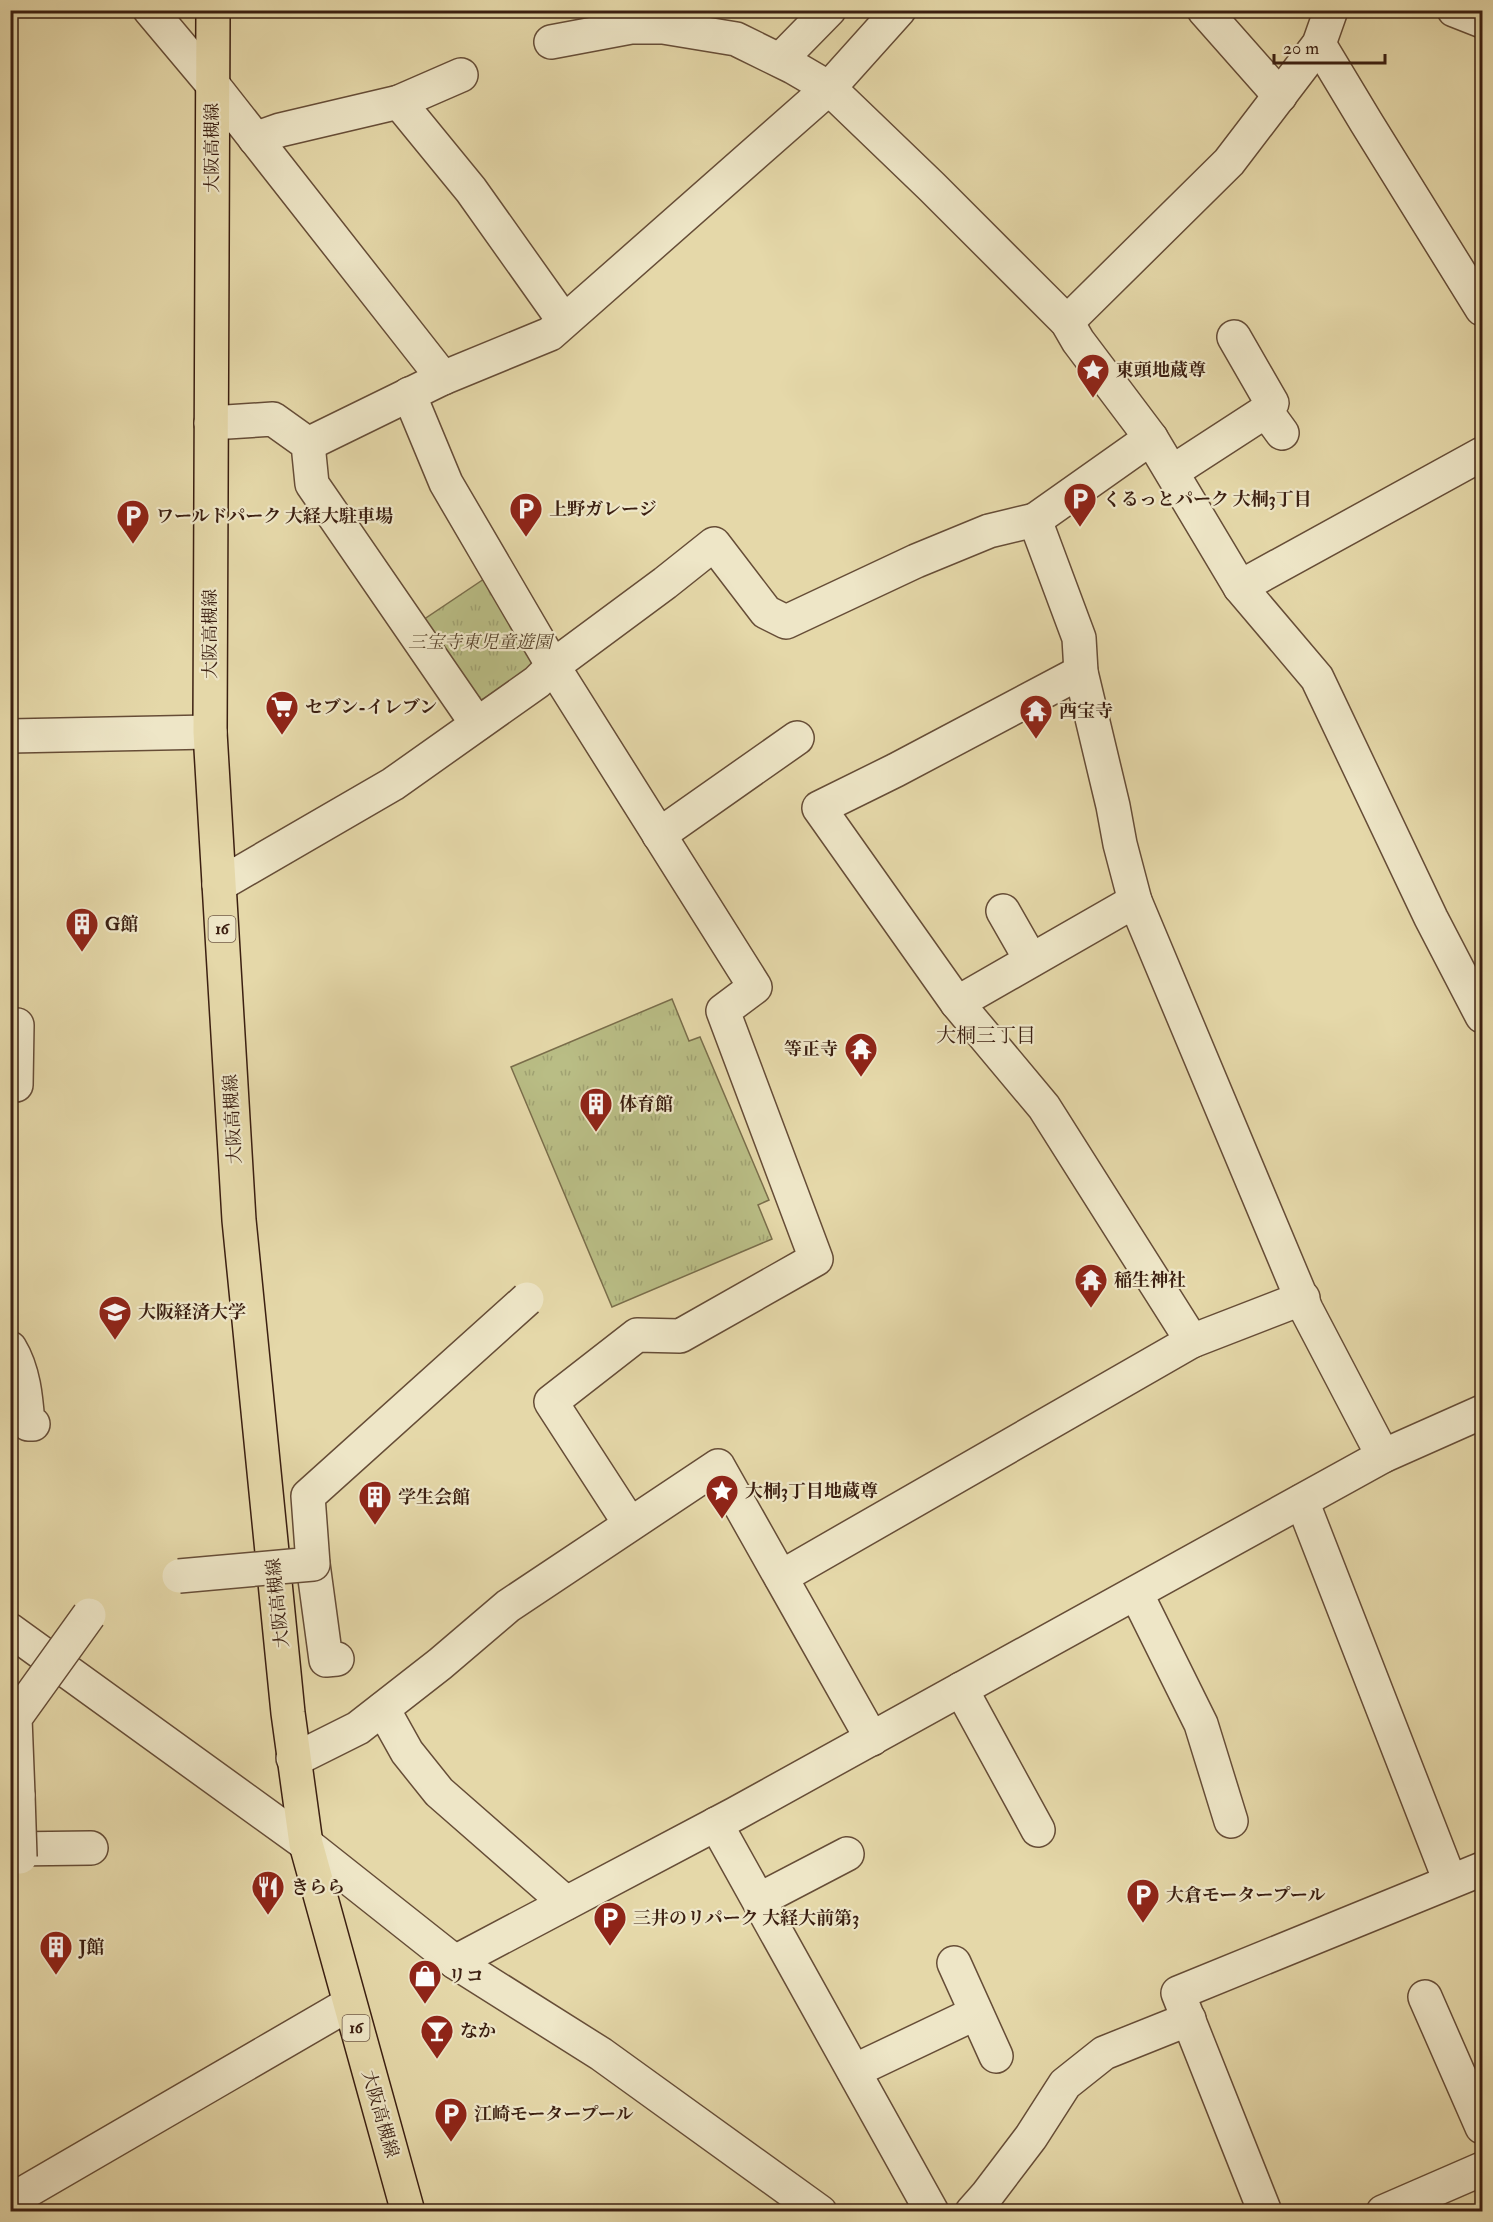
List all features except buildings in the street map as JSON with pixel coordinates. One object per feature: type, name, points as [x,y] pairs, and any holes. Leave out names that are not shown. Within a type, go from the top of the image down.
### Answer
[{"type":"main road","name":"大阪高槻線","points":[[213,10],[210,732],[239,1220],[293,1758],[306,1844],[408,2211]]},
{"type":"street","points":[[150,10],[213,85],[444,378]]},
{"type":"street","points":[[780,60],[829,10]]},
{"type":"street","points":[[308,444],[444,378],[549,334],[829,88],[899,10]]},
{"type":"street","points":[[1204,10],[1280,96]]},
{"type":"street","points":[[1067,322],[1229,162],[1319,44],[1331,10]]},
{"type":"street","points":[[1454,10],[1482,21]]},
{"type":"street","points":[[551,42],[628,19],[736,39],[780,60],[829,88],[1067,322],[1078,341],[1151,438],[1240,587],[1317,678],[1431,918],[1482,1016]]},
{"type":"street","points":[[1319,44],[1482,309]]},
{"type":"street","points":[[255,139],[280,130],[399,102],[461,75]]},
{"type":"street","points":[[399,102],[471,190],[564,321]]},
{"type":"street","points":[[1172,472],[1274,422],[1272,403],[1234,337]]},
{"type":"street","points":[[410,394],[446,483],[553,666],[755,987],[723,1011],[816,1259],[680,1336],[637,1335],[551,1402],[630,1524]]},
{"type":"street","points":[[211,423],[273,419],[308,444],[312,484],[477,724]]},
{"type":"street","points":[[219,885],[393,784],[537,682],[553,666],[665,584],[714,544],[766,612],[786,622],[916,561],[978,535],[1035,520],[1151,438]]},
{"type":"street","points":[[1240,587],[1482,454]]},
{"type":"street","points":[[1035,520],[1079,638],[1082,672],[1113,806],[1119,844],[1135,901],[1306,1309],[1383,1456]]},
{"type":"street","points":[[1082,672],[819,808],[957,1003],[1044,1107],[1192,1341]]},
{"type":"street","points":[[10,736],[210,732]]},
{"type":"street","points":[[659,835],[797,738]]},
{"type":"street","points":[[957,1003],[1135,901]]},
{"type":"street","points":[[1002,910],[1031,960]]},
{"type":"street","points":[[14,1081],[17,1025]]},
{"type":"street","points":[[781,1577],[1192,1341],[1303,1298]]},
{"type":"street","points":[[338,1659],[326,1660],[313,1564],[308,1496],[527,1299]]},
{"type":"street","points":[[10,1348],[15,1355],[25,1391],[28,1424],[33,1424]]},
{"type":"street","points":[[455,1962],[872,1739],[1383,1456],[1482,1412]]},
{"type":"street","points":[[293,1758],[298,1758],[358,1728],[440,1664],[508,1606],[718,1466],[872,1739]]},
{"type":"street","points":[[1302,1501],[1450,1881]]},
{"type":"street","points":[[179,1576],[313,1564]]},
{"type":"street","points":[[1136,1593],[1201,1724],[1231,1821]]},
{"type":"street","points":[[89,1615],[15,1718],[14,1796],[15,1853],[91,1848]]},
{"type":"street","points":[[10,1630],[306,1844],[455,1962],[601,2054],[820,2211]]},
{"type":"street","points":[[961,1689],[1038,1830]]},
{"type":"street","points":[[382,1709],[407,1752],[439,1792],[566,1903]]},
{"type":"street","points":[[716,1824],[932,2211]]},
{"type":"street","points":[[759,1900],[847,1854]]},
{"type":"street","points":[[1265,2211],[1178,1993],[1482,1869]]},
{"type":"street","points":[[954,1962],[996,2056]]},
{"type":"street","points":[[1425,1997],[1482,2127]]},
{"type":"street","points":[[10,2201],[350,2004]]},
{"type":"street","points":[[854,2071],[975,2013]]},
{"type":"street","points":[[972,2211],[1031,2137],[1065,2084],[1104,2053],[1189,2019]]},
{"type":"street","points":[[1383,2211],[1482,2169]]},
{"type":"green space","name":"三宝寺東児童遊園","points":[[484,579],[539,663],[474,705],[420,622]]},
{"type":"green space","name":"体育館","points":[[672,999],[689,1041],[700,1037],[769,1200],[758,1205],[772,1239],[612,1307],[511,1067]]},
{"type":"place","name":"東頭地蔵尊","points":[[1093,399]]},
{"type":"place","name":"くるっとパーク 大桐3丁目","points":[[1080,528]]},
{"type":"place","name":"上野ガレージ","points":[[526,538]]},
{"type":"place","name":"ワールドパーク 大経大駐車場","points":[[133,545]]},
{"type":"place","name":"セブン-イレブン","points":[[282,736]]},
{"type":"place","name":"西宝寺","points":[[1036,740]]},
{"type":"place","name":"G館","points":[[82,953]]},
{"type":"place","name":"等正寺","points":[[861,1078]]},
{"type":"place","name":"体育館","points":[[596,1133]]},
{"type":"place","name":"稲生神社","points":[[1091,1309]]},
{"type":"place","name":"大阪経済大学","points":[[115,1341]]},
{"type":"place","name":"大桐3丁目地蔵尊","points":[[722,1520]]},
{"type":"place","name":"学生会館","points":[[375,1526]]},
{"type":"place","name":"きらら","points":[[268,1916]]},
{"type":"place","name":"大倉モータープール","points":[[1143,1924]]},
{"type":"place","name":"三井のリパーク 大経大前第3","points":[[610,1947]]},
{"type":"place","name":"J館","points":[[56,1976]]},
{"type":"place","name":"リコ","points":[[425,2005]]},
{"type":"place","name":"なか","points":[[437,2060]]},
{"type":"place","name":"江崎モータープール","points":[[451,2143]]},
{"type":"district","name":"大桐三丁目","points":[[986,1035]]}]
